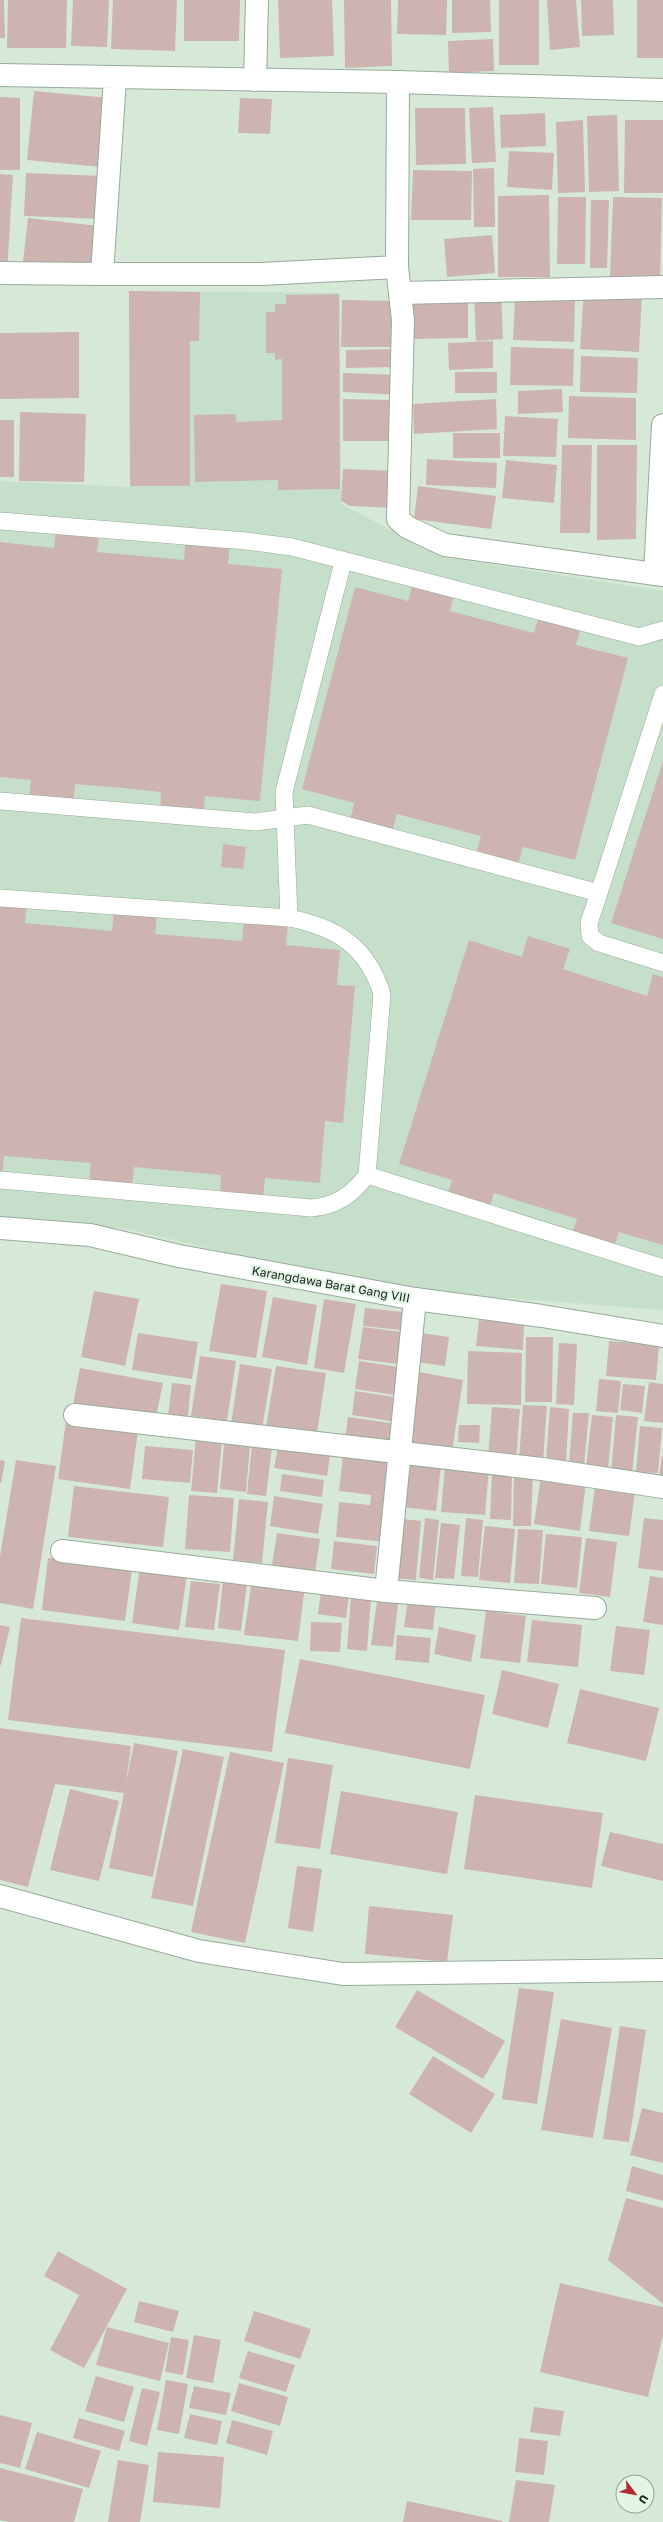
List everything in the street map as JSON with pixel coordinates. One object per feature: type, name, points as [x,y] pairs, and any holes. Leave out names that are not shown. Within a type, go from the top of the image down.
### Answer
[{"type":"street","points":[[255,80],[257,0]]},
{"type":"street","points":[[0,75],[255,80],[377,80],[398,82],[663,90]]},
{"type":"street","points":[[102,274],[114,78]]},
{"type":"street","points":[[398,82],[397,267],[403,320],[398,519],[407,527],[445,545],[659,575],[663,425]]},
{"type":"street","points":[[0,273],[261,274],[397,267]]},
{"type":"street","points":[[400,293],[663,287]]},
{"type":"street","name":"Karangdawa Barat Gang VIII","points":[[0,1228],[90,1235],[179,1256],[414,1299],[542,1316],[663,1336]]},
{"type":"street","points":[[386,1591],[414,1299]]},
{"type":"street","points":[[75,1416],[399,1454],[542,1469],[663,1487]]},
{"type":"street","points":[[62,1551],[386,1591],[595,1608]]},
{"type":"street","points":[[0,1896],[199,1951],[343,1974],[663,1970]]},
{"type":"lane","points":[[0,521],[246,541],[292,547],[343,562],[639,637],[663,630]]},
{"type":"lane","points":[[289,918],[284,792],[343,562]]},
{"type":"lane","points":[[663,694],[589,923],[590,936],[599,943],[663,964]]},
{"type":"lane","points":[[0,801],[255,822],[308,815],[599,892]]},
{"type":"lane","points":[[0,898],[289,918],[312,922],[334,931],[358,951],[375,972],[382,994],[368,1175],[356,1190],[342,1200],[326,1206],[311,1208],[0,1180]]},
{"type":"lane","points":[[368,1175],[663,1268]]},
{"type":"shaded area","points":[[129,291],[340,293],[341,504],[443,557],[663,591],[663,1310],[377,1288],[127,1229],[0,1216],[0,481],[130,487]]},
{"type":"building","points":[[0,0],[4,0],[5,38],[0,38]]},
{"type":"building","points":[[8,0],[67,0],[66,48],[7,48]]},
{"type":"building","points":[[73,0],[109,0],[107,47],[71,46]]},
{"type":"building","points":[[113,0],[177,0],[175,51],[111,49]]},
{"type":"building","points":[[184,0],[240,0],[239,41],[184,41]]},
{"type":"building","points":[[278,0],[332,0],[334,56],[280,58]]},
{"type":"building","points":[[344,0],[391,0],[392,66],[345,68]]},
{"type":"building","points":[[398,0],[447,0],[446,35],[397,34]]},
{"type":"building","points":[[452,0],[490,0],[491,32],[452,33]]},
{"type":"building","points":[[499,0],[539,0],[539,65],[499,65]]},
{"type":"building","points":[[547,0],[576,0],[580,47],[550,50]]},
{"type":"building","points":[[581,0],[613,0],[614,35],[582,36]]},
{"type":"building","points":[[637,0],[663,0],[663,58],[637,58]]},
{"type":"building","points":[[493,39],[494,71],[449,73],[448,41]]},
{"type":"building","points":[[34,91],[109,98],[102,167],[27,160]]},
{"type":"building","points":[[0,97],[20,98],[20,170],[0,170]]},
{"type":"building","points":[[240,98],[272,99],[270,134],[238,133]]},
{"type":"building","points":[[493,107],[496,162],[472,163],[469,108]]},
{"type":"building","points":[[415,108],[465,108],[466,164],[416,165]]},
{"type":"building","points":[[545,113],[546,146],[501,148],[500,115]]},
{"type":"building","points":[[617,115],[619,191],[589,192],[587,116]]},
{"type":"building","points":[[583,120],[585,192],[558,193],[556,122]]},
{"type":"building","points":[[625,120],[663,120],[663,193],[624,193]]},
{"type":"building","points":[[509,151],[554,153],[552,190],[507,187]]},
{"type":"building","points":[[494,168],[495,227],[474,227],[473,169]]},
{"type":"building","points":[[413,170],[472,171],[471,220],[411,220]]},
{"type":"building","points":[[26,173],[104,176],[103,219],[24,216]]},
{"type":"building","points":[[0,174],[13,175],[7,272],[0,272]]},
{"type":"building","points":[[549,195],[550,277],[498,277],[498,196]]},
{"type":"building","points":[[558,197],[586,197],[585,264],[557,264]]},
{"type":"building","points":[[613,197],[662,198],[660,279],[610,278]]},
{"type":"building","points":[[591,200],[609,200],[607,268],[590,268]]},
{"type":"building","points":[[28,218],[99,226],[94,269],[23,262]]},
{"type":"building","points":[[492,235],[495,273],[447,277],[444,239]]},
{"type":"building","points":[[584,290],[642,293],[639,352],[580,349]]},
{"type":"building","points":[[129,291],[200,292],[199,341],[190,341],[190,486],[130,486]]},
{"type":"building","points":[[501,293],[503,339],[476,341],[474,294]]},
{"type":"building","points":[[339,294],[340,489],[278,490],[278,480],[195,482],[194,415],[236,414],[236,422],[282,420],[282,359],[275,360],[275,353],[266,353],[266,312],[275,312],[275,304],[286,304],[286,295]]},
{"type":"building","points":[[515,298],[575,299],[574,342],[513,340]]},
{"type":"building","points":[[342,300],[396,301],[395,347],[341,347]]},
{"type":"building","points":[[468,302],[468,338],[411,339],[411,303]]},
{"type":"building","points":[[79,332],[79,398],[0,399],[0,333]]},
{"type":"building","points":[[493,341],[493,368],[449,370],[448,343]]},
{"type":"building","points":[[511,347],[574,349],[573,386],[510,385]]},
{"type":"building","points":[[399,349],[400,367],[346,368],[346,350]]},
{"type":"building","points":[[581,356],[638,358],[637,393],[580,392]]},
{"type":"building","points":[[455,372],[497,372],[497,393],[455,393]]},
{"type":"building","points":[[343,373],[401,375],[400,395],[343,392]]},
{"type":"building","points":[[562,389],[563,412],[518,414],[518,391]]},
{"type":"building","points":[[569,396],[636,398],[636,440],[568,438]]},
{"type":"building","points":[[343,399],[393,400],[393,441],[343,441]]},
{"type":"building","points":[[496,399],[497,429],[414,434],[413,404]]},
{"type":"building","points":[[20,412],[86,414],[84,482],[19,481]]},
{"type":"building","points":[[505,416],[558,419],[556,457],[503,456]]},
{"type":"building","points":[[0,420],[14,420],[14,477],[0,477]]},
{"type":"building","points":[[453,433],[500,433],[500,458],[453,458]]},
{"type":"building","points":[[562,445],[592,445],[590,533],[560,533]]},
{"type":"building","points":[[597,445],[637,445],[636,539],[597,540]]},
{"type":"building","points":[[427,459],[497,463],[496,488],[426,485]]},
{"type":"building","points":[[506,460],[557,465],[554,503],[502,498]]},
{"type":"building","points":[[343,469],[398,471],[396,508],[350,506],[341,501]]},
{"type":"building","points":[[418,486],[496,496],[491,529],[414,519]]},
{"type":"building","points":[[56,526],[100,530],[97,552],[184,560],[186,537],[230,542],[228,564],[282,569],[260,801],[205,796],[203,816],[160,812],[161,792],[75,784],[73,804],[29,800],[31,780],[0,777],[0,542],[54,548]]},
{"type":"building","points":[[414,579],[455,590],[450,611],[534,633],[540,612],[582,623],[576,645],[628,658],[575,860],[523,847],[517,869],[475,858],[481,836],[397,814],[391,836],[349,825],[354,803],[302,789],[355,587],[408,601]]},
{"type":"building","points":[[663,761],[663,939],[611,923]]},
{"type":"building","points":[[223,844],[246,847],[243,869],[221,867]]},
{"type":"building","points":[[0,899],[27,901],[25,923],[112,931],[114,909],[157,913],[155,934],[242,941],[244,920],[288,924],[286,945],[340,950],[337,985],[355,986],[343,1123],[325,1121],[320,1183],[265,1178],[263,1198],[220,1194],[221,1175],[134,1167],[132,1187],[89,1183],[91,1163],[4,1156],[2,1176],[0,1175]]},
{"type":"building","points":[[528,936],[570,949],[563,969],[647,996],[653,974],[663,977],[663,1245],[619,1232],[613,1251],[570,1238],[577,1219],[494,1193],[488,1212],[446,1199],[452,1180],[399,1164],[469,940],[522,957]]},
{"type":"building","points":[[221,1284],[267,1291],[256,1358],[209,1351]]},
{"type":"building","points":[[94,1291],[139,1299],[125,1366],[81,1357]]},
{"type":"building","points":[[273,1297],[317,1305],[307,1365],[262,1357]]},
{"type":"building","points":[[324,1299],[356,1304],[344,1373],[314,1368]]},
{"type":"building","points":[[365,1308],[412,1313],[409,1331],[363,1326]]},
{"type":"building","points":[[479,1320],[524,1323],[523,1350],[476,1346]]},
{"type":"building","points":[[363,1327],[410,1333],[406,1365],[358,1359]]},
{"type":"building","points":[[138,1333],[198,1342],[192,1379],[132,1370]]},
{"type":"building","points":[[421,1333],[449,1337],[445,1366],[417,1362]]},
{"type":"building","points":[[526,1337],[553,1337],[552,1402],[525,1402]]},
{"type":"building","points":[[609,1341],[659,1345],[656,1380],[606,1376]]},
{"type":"building","points":[[559,1343],[577,1344],[574,1405],[556,1404]]},
{"type":"building","points":[[468,1351],[522,1353],[521,1405],[467,1404]]},
{"type":"building","points":[[200,1356],[236,1361],[227,1421],[191,1416]]},
{"type":"building","points":[[359,1361],[405,1368],[401,1396],[355,1389]]},
{"type":"building","points":[[240,1364],[272,1369],[262,1429],[231,1424]]},
{"type":"building","points":[[276,1366],[326,1373],[316,1440],[265,1433]]},
{"type":"building","points":[[80,1368],[163,1383],[155,1421],[73,1405]]},
{"type":"building","points":[[413,1371],[463,1380],[451,1458],[400,1450]]},
{"type":"building","points":[[599,1379],[621,1381],[618,1413],[596,1411]]},
{"type":"building","points":[[649,1382],[663,1384],[663,1423],[644,1421]]},
{"type":"building","points":[[172,1383],[191,1385],[187,1426],[167,1424]]},
{"type":"building","points":[[623,1384],[645,1386],[642,1413],[620,1410]]},
{"type":"building","points":[[355,1391],[401,1398],[397,1422],[352,1415]]},
{"type":"building","points":[[523,1405],[547,1406],[543,1462],[519,1460]]},
{"type":"building","points":[[492,1407],[520,1409],[516,1460],[488,1458]]},
{"type":"building","points":[[550,1407],[569,1409],[566,1461],[546,1459]]},
{"type":"building","points":[[573,1413],[589,1413],[584,1465],[569,1464]]},
{"type":"building","points":[[592,1415],[613,1417],[608,1469],[586,1467]]},
{"type":"building","points":[[616,1415],[638,1417],[632,1474],[611,1472]]},
{"type":"building","points":[[348,1417],[397,1424],[393,1451],[344,1446]]},
{"type":"building","points":[[66,1421],[138,1431],[130,1489],[58,1479]]},
{"type":"building","points":[[459,1425],[480,1425],[479,1443],[458,1442]]},
{"type":"building","points":[[640,1426],[662,1428],[658,1473],[636,1472]]},
{"type":"building","points":[[196,1437],[222,1440],[217,1493],[191,1491]]},
{"type":"building","points":[[224,1444],[250,1446],[246,1492],[220,1489]]},
{"type":"building","points":[[252,1445],[272,1447],[266,1496],[247,1494]]},
{"type":"building","points":[[145,1446],[193,1450],[190,1483],[142,1479]]},
{"type":"building","points":[[278,1448],[330,1455],[327,1476],[274,1468]]},
{"type":"building","points":[[343,1455],[396,1461],[386,1542],[336,1537],[339,1502],[370,1505],[371,1495],[339,1491]]},
{"type":"building","points":[[663,1456],[663,1477],[659,1476]]},
{"type":"building","points":[[0,1460],[5,1461],[1,1483],[0,1483]]},
{"type":"building","points":[[16,1460],[56,1466],[33,1609],[0,1603],[0,1556]]},
{"type":"building","points":[[406,1461],[441,1465],[436,1511],[401,1507]]},
{"type":"building","points":[[445,1466],[489,1468],[485,1515],[441,1512]]},
{"type":"building","points":[[514,1471],[533,1471],[531,1526],[513,1526]]},
{"type":"building","points":[[492,1472],[512,1473],[511,1520],[490,1519]]},
{"type":"building","points":[[282,1474],[324,1480],[322,1497],[280,1491]]},
{"type":"building","points":[[541,1476],[586,1482],[580,1531],[534,1524]]},
{"type":"building","points":[[596,1479],[636,1485],[629,1536],[589,1531]]},
{"type":"building","points":[[74,1486],[169,1497],[163,1547],[68,1537]]},
{"type":"building","points":[[189,1495],[234,1498],[230,1552],[185,1549]]},
{"type":"building","points":[[274,1496],[323,1504],[318,1534],[270,1526]]},
{"type":"building","points":[[239,1499],[268,1502],[262,1563],[233,1560]]},
{"type":"building","points":[[394,1518],[421,1521],[416,1580],[389,1578]]},
{"type":"building","points":[[425,1518],[439,1520],[433,1580],[419,1578]]},
{"type":"building","points":[[466,1518],[483,1520],[478,1577],[461,1576]]},
{"type":"building","points":[[644,1518],[663,1520],[663,1571],[638,1568]]},
{"type":"building","points":[[441,1523],[460,1525],[454,1579],[435,1578]]},
{"type":"building","points":[[485,1526],[515,1529],[510,1583],[479,1580]]},
{"type":"building","points":[[518,1529],[543,1530],[539,1584],[514,1583]]},
{"type":"building","points":[[277,1533],[320,1539],[315,1572],[272,1565]]},
{"type":"building","points":[[546,1534],[582,1537],[577,1588],[541,1584]]},
{"type":"building","points":[[586,1538],[617,1542],[610,1597],[579,1593]]},
{"type":"building","points":[[334,1541],[377,1546],[374,1574],[331,1569]]},
{"type":"building","points":[[48,1558],[132,1569],[125,1621],[42,1610]]},
{"type":"building","points":[[140,1567],[187,1574],[179,1630],[132,1623]]},
{"type":"building","points":[[650,1576],[663,1578],[663,1625],[643,1622]]},
{"type":"building","points":[[252,1579],[305,1586],[298,1641],[244,1635]]},
{"type":"building","points":[[223,1580],[247,1583],[241,1631],[218,1628]]},
{"type":"building","points":[[191,1581],[220,1584],[214,1630],[185,1627]]},
{"type":"building","points":[[322,1584],[350,1587],[346,1618],[318,1614]]},
{"type":"building","points":[[378,1594],[399,1596],[393,1647],[371,1645]]},
{"type":"building","points":[[351,1597],[371,1598],[367,1651],[347,1649]]},
{"type":"building","points":[[408,1598],[436,1601],[433,1630],[404,1627]]},
{"type":"building","points":[[486,1611],[526,1616],[520,1663],[480,1658]]},
{"type":"building","points":[[21,1618],[285,1650],[272,1752],[8,1720]]},
{"type":"building","points":[[532,1620],[582,1625],[578,1667],[527,1662]]},
{"type":"building","points":[[311,1622],[342,1623],[340,1652],[310,1651]]},
{"type":"building","points":[[0,1625],[10,1627],[1,1665],[0,1665]]},
{"type":"building","points":[[616,1626],[650,1630],[644,1675],[610,1671]]},
{"type":"building","points":[[439,1627],[476,1635],[471,1662],[434,1654]]},
{"type":"building","points":[[397,1635],[431,1638],[429,1663],[395,1660]]},
{"type":"building","points":[[300,1659],[485,1695],[470,1769],[285,1733]]},
{"type":"building","points":[[502,1670],[559,1684],[548,1728],[492,1714]]},
{"type":"building","points":[[580,1689],[659,1708],[646,1761],[567,1743]]},
{"type":"building","points":[[0,1728],[131,1746],[126,1783],[134,1743],[178,1751],[153,1877],[109,1868],[124,1793],[55,1784],[28,1887],[0,1880]]},
{"type":"building","points":[[183,1749],[224,1757],[193,1906],[151,1898]]},
{"type":"building","points":[[230,1752],[284,1763],[245,1943],[191,1932]]},
{"type":"building","points":[[288,1758],[333,1765],[320,1849],[275,1843]]},
{"type":"building","points":[[70,1789],[119,1801],[99,1881],[50,1870]]},
{"type":"building","points":[[341,1791],[458,1812],[447,1874],[330,1854]]},
{"type":"building","points":[[475,1795],[603,1813],[592,1888],[464,1869]]},
{"type":"building","points":[[610,1832],[663,1844],[663,1881],[601,1866]]},
{"type":"building","points":[[297,1866],[322,1869],[313,1932],[288,1928]]},
{"type":"building","points":[[369,1906],[453,1915],[447,1962],[365,1954]]},
{"type":"building","points":[[519,1988],[554,1992],[537,2104],[502,2099]]},
{"type":"building","points":[[417,1990],[505,2041],[483,2079],[395,2027]]},
{"type":"building","points":[[561,2019],[612,2028],[593,2138],[541,2130]]},
{"type":"building","points":[[620,2026],[646,2030],[629,2142],[603,2139]]},
{"type":"building","points":[[433,2056],[495,2094],[471,2133],[409,2094]]},
{"type":"building","points":[[642,2108],[663,2113],[663,2163],[630,2155]]},
{"type":"building","points":[[632,2166],[663,2175],[663,2201],[626,2191]]},
{"type":"building","points":[[626,2198],[663,2208],[663,2304],[608,2260]]},
{"type":"building","points":[[58,2251],[127,2289],[84,2368],[50,2350],[79,2295],[44,2276]]},
{"type":"building","points":[[560,2283],[663,2307],[663,2335],[648,2397],[540,2372]]},
{"type":"building","points":[[139,2301],[179,2311],[173,2332],[134,2322]]},
{"type":"building","points":[[254,2311],[311,2329],[300,2359],[244,2341]]},
{"type":"building","points":[[107,2327],[169,2343],[160,2381],[96,2365]]},
{"type":"building","points":[[194,2335],[221,2340],[213,2383],[186,2378]]},
{"type":"building","points":[[171,2337],[189,2340],[183,2375],[165,2372]]},
{"type":"building","points":[[248,2351],[295,2365],[286,2392],[239,2378]]},
{"type":"building","points":[[96,2376],[134,2387],[124,2422],[85,2411]]},
{"type":"building","points":[[166,2380],[188,2384],[179,2434],[157,2430]]},
{"type":"building","points":[[239,2383],[288,2397],[280,2426],[231,2411]]},
{"type":"building","points":[[194,2386],[231,2393],[226,2415],[189,2408]]},
{"type":"building","points":[[142,2388],[160,2392],[147,2446],[129,2441]]},
{"type":"building","points":[[534,2407],[564,2411],[560,2436],[530,2432]]},
{"type":"building","points":[[190,2414],[222,2421],[217,2445],[184,2438]]},
{"type":"building","points":[[0,2415],[32,2423],[20,2468],[0,2463]]},
{"type":"building","points":[[79,2418],[125,2431],[119,2451],[73,2438]]},
{"type":"building","points":[[232,2420],[273,2431],[267,2455],[226,2443]]},
{"type":"building","points":[[37,2432],[101,2451],[89,2488],[25,2469]]},
{"type":"building","points":[[519,2438],[548,2441],[544,2475],[515,2472]]},
{"type":"building","points":[[158,2452],[224,2457],[220,2508],[153,2502]]},
{"type":"building","points":[[118,2460],[149,2465],[140,2522],[108,2522]]},
{"type":"building","points":[[0,2468],[83,2489],[74,2522],[9,2522],[0,2520]]},
{"type":"building","points":[[516,2480],[555,2485],[549,2522],[509,2522]]},
{"type":"building","points":[[407,2501],[502,2521],[502,2522],[403,2522]]}]
